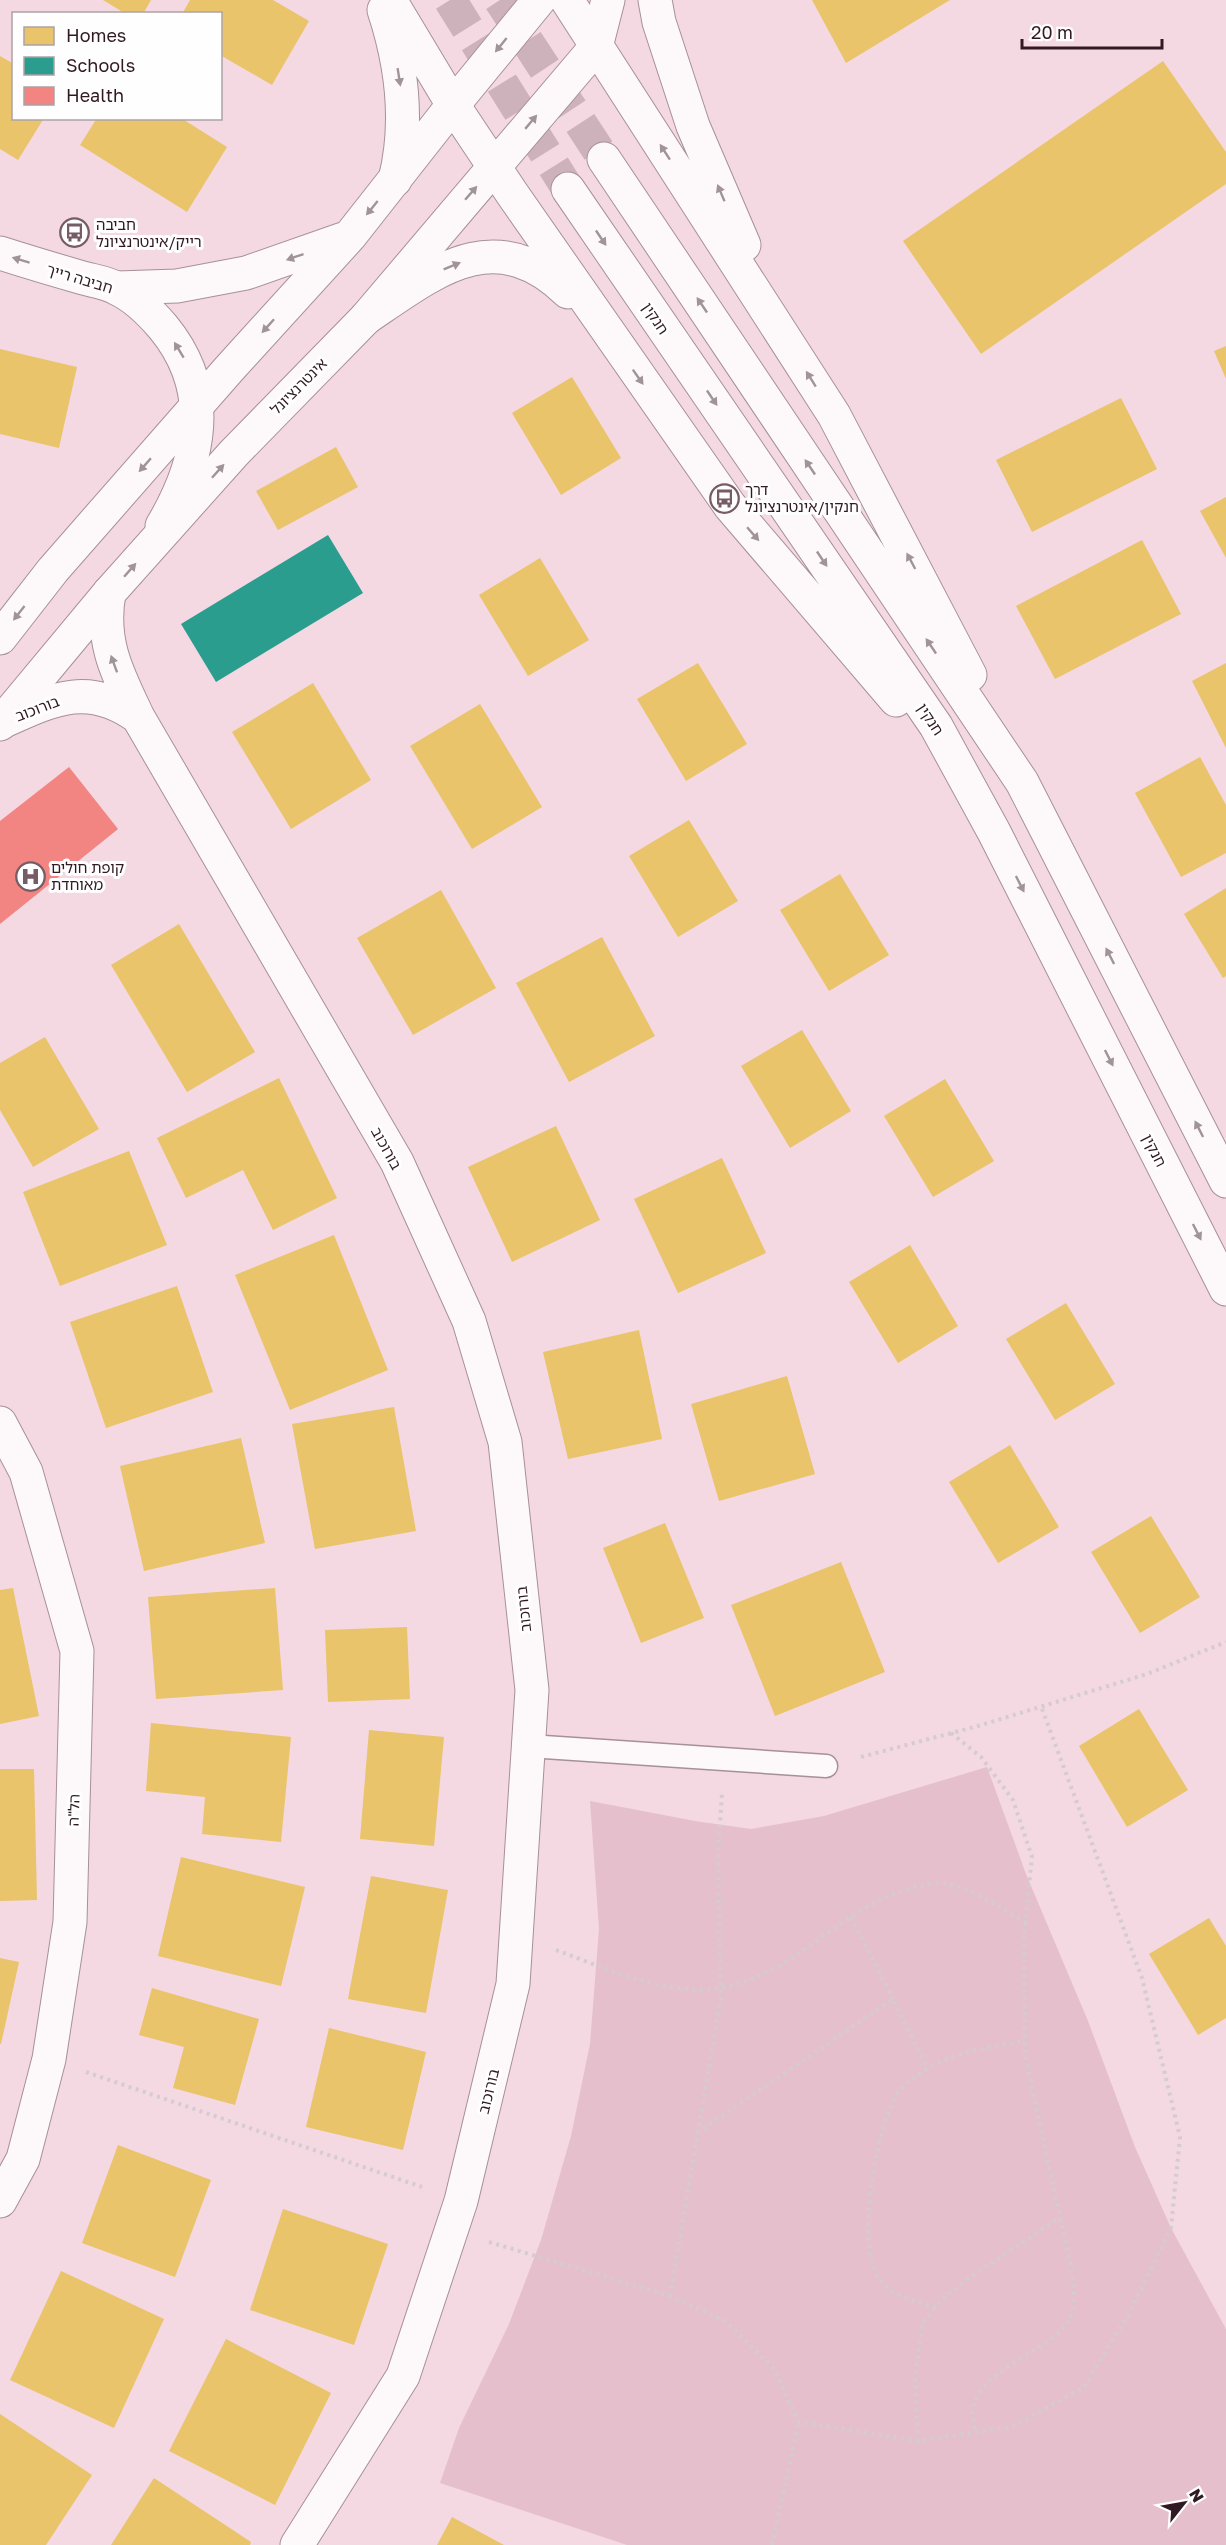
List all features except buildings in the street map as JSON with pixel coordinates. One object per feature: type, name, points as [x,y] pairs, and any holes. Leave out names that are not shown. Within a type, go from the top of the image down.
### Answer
[{"type":"street","points":[[380,0],[394,40],[401,84],[403,137],[395,180]]},
{"type":"street","points":[[390,0],[453,105],[494,167],[604,329],[730,506],[925,734],[994,832]]},
{"type":"street","points":[[0,638],[53,570],[197,405],[350,236],[538,0]]},
{"type":"street","points":[[567,0],[834,415],[938,611],[1022,782],[1226,1181]]},
{"type":"street","points":[[596,47],[608,0]]},
{"type":"street","points":[[655,0],[659,22],[693,126],[788,342]]},
{"type":"street","name":"אינטרנציונל","points":[[1,723],[151,546],[264,421],[366,318],[596,47]]},
{"type":"street","points":[[604,159],[1022,782]]},
{"type":"street","name":"חנקין","points":[[568,189],[936,726],[994,832],[1226,1289]]},
{"type":"street","points":[[118,288],[177,286],[246,273],[350,236]]},
{"type":"street","name":"חביבה רייך","points":[[0,253],[118,288],[152,315],[169,334],[190,372],[197,405],[197,430],[190,464],[174,507],[151,546]]},
{"type":"street","points":[[366,318],[426,278],[448,267],[467,260],[503,256],[525,261],[545,272],[604,329]]},
{"type":"street","name":"בורוכוב","points":[[110,593],[106,611],[108,647],[116,671],[138,717],[397,1162],[469,1321],[505,1442],[532,1690],[513,1984],[461,2200],[403,2376],[297,2545]]},
{"type":"street","name":"בורוכוב","points":[[1,723],[41,704],[78,695],[110,700],[138,717]]},
{"type":"street","name":"הל\"ה","points":[[0,1423],[26,1472],[77,1651],[70,1922],[48,2059],[23,2159],[0,2201]]},
{"type":"lane","points":[[529,1746],[826,1766]]},
{"type":"path","points":[[826,1766],[951,1733],[1147,1674],[1226,1642]]},
{"type":"path","points":[[799,2422],[918,2441],[1014,2426],[1084,2387],[1130,2312],[1171,2228],[1180,2137],[1142,1978],[1041,1706]]},
{"type":"path","points":[[951,1733],[981,1757],[1012,1800],[1032,1857],[1026,1923],[1026,2055],[1071,2267],[1075,2298],[1069,2320],[1050,2340],[1017,2359],[985,2387],[973,2408],[975,2432]]},
{"type":"path","points":[[670,2296],[720,1988],[718,1855],[724,1760]]},
{"type":"path","points":[[516,1935],[650,1983],[692,1989],[720,1988],[750,1979],[779,1966],[868,1906],[909,1887],[942,1882],[984,1899],[1026,1923]]},
{"type":"path","points":[[851,1917],[927,2067]]},
{"type":"path","points":[[697,2133],[893,1999]]},
{"type":"path","points":[[936,2307],[900,2295],[882,2283],[869,2253],[868,2211],[881,2133],[900,2089],[927,2067],[959,2053],[1025,2041]]},
{"type":"path","points":[[48,2059],[461,2200]]},
{"type":"path","points":[[918,2441],[915,2379],[923,2322],[944,2298],[969,2278],[1060,2216]]},
{"type":"path","points":[[480,2239],[670,2296],[726,2321],[774,2369],[799,2422],[772,2545]]},
{"type":"shaded area","points":[[987,1767],[1026,1874],[1088,2021],[1135,2147],[1171,2228],[1226,2329],[1226,2545],[627,2545],[440,2483],[459,2428],[509,2324],[541,2240],[571,2136],[590,2044],[599,1929],[590,1801],[751,1829],[824,1816]]},
{"type":"tunnel","points":[[450,0],[568,189]]},
{"type":"tunnel","points":[[500,0],[604,159]]},
{"type":"place","name":"חביבה רייק/אינטרנציונל","points":[[75,233]]},
{"type":"place","name":"דרך חנקין/אינטרנציונל","points":[[724,498]]},
{"type":"place","name":"קופת חולים מאוחדת","points":[[30,876]]}]
